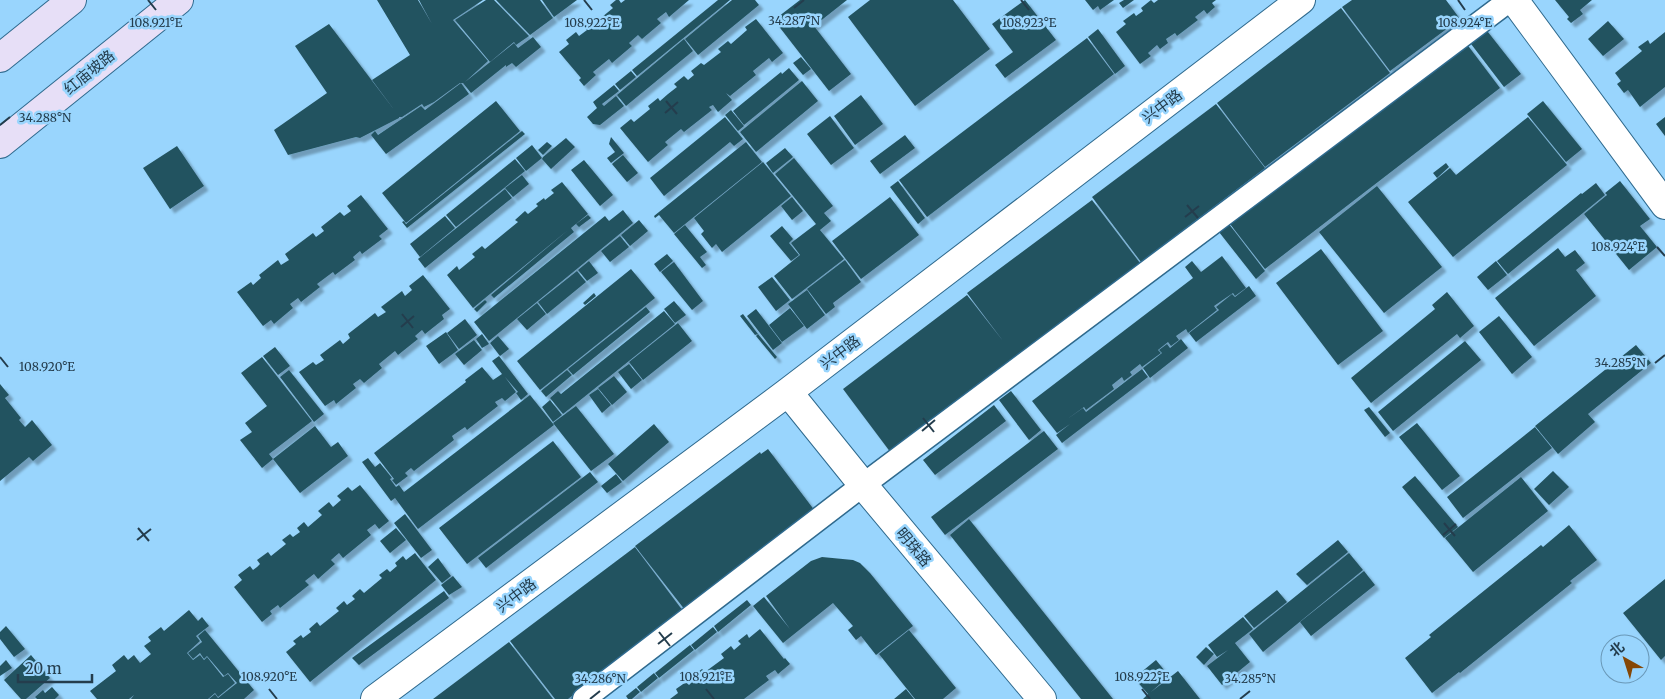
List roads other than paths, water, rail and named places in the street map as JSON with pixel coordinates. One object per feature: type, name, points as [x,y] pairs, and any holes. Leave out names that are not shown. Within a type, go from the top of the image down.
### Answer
[{"type":"main road","points":[[0,58],[72,0]]},
{"type":"main road","name":"红庙坡路","points":[[0,144],[179,0]]},
{"type":"street","name":"兴中路","points":[[375,699],[788,392],[1301,0]]},
{"type":"street","points":[[584,699],[863,486],[1512,0],[1665,205]]},
{"type":"street","name":"明珠路","points":[[788,392],[863,486],[1042,699]]}]
